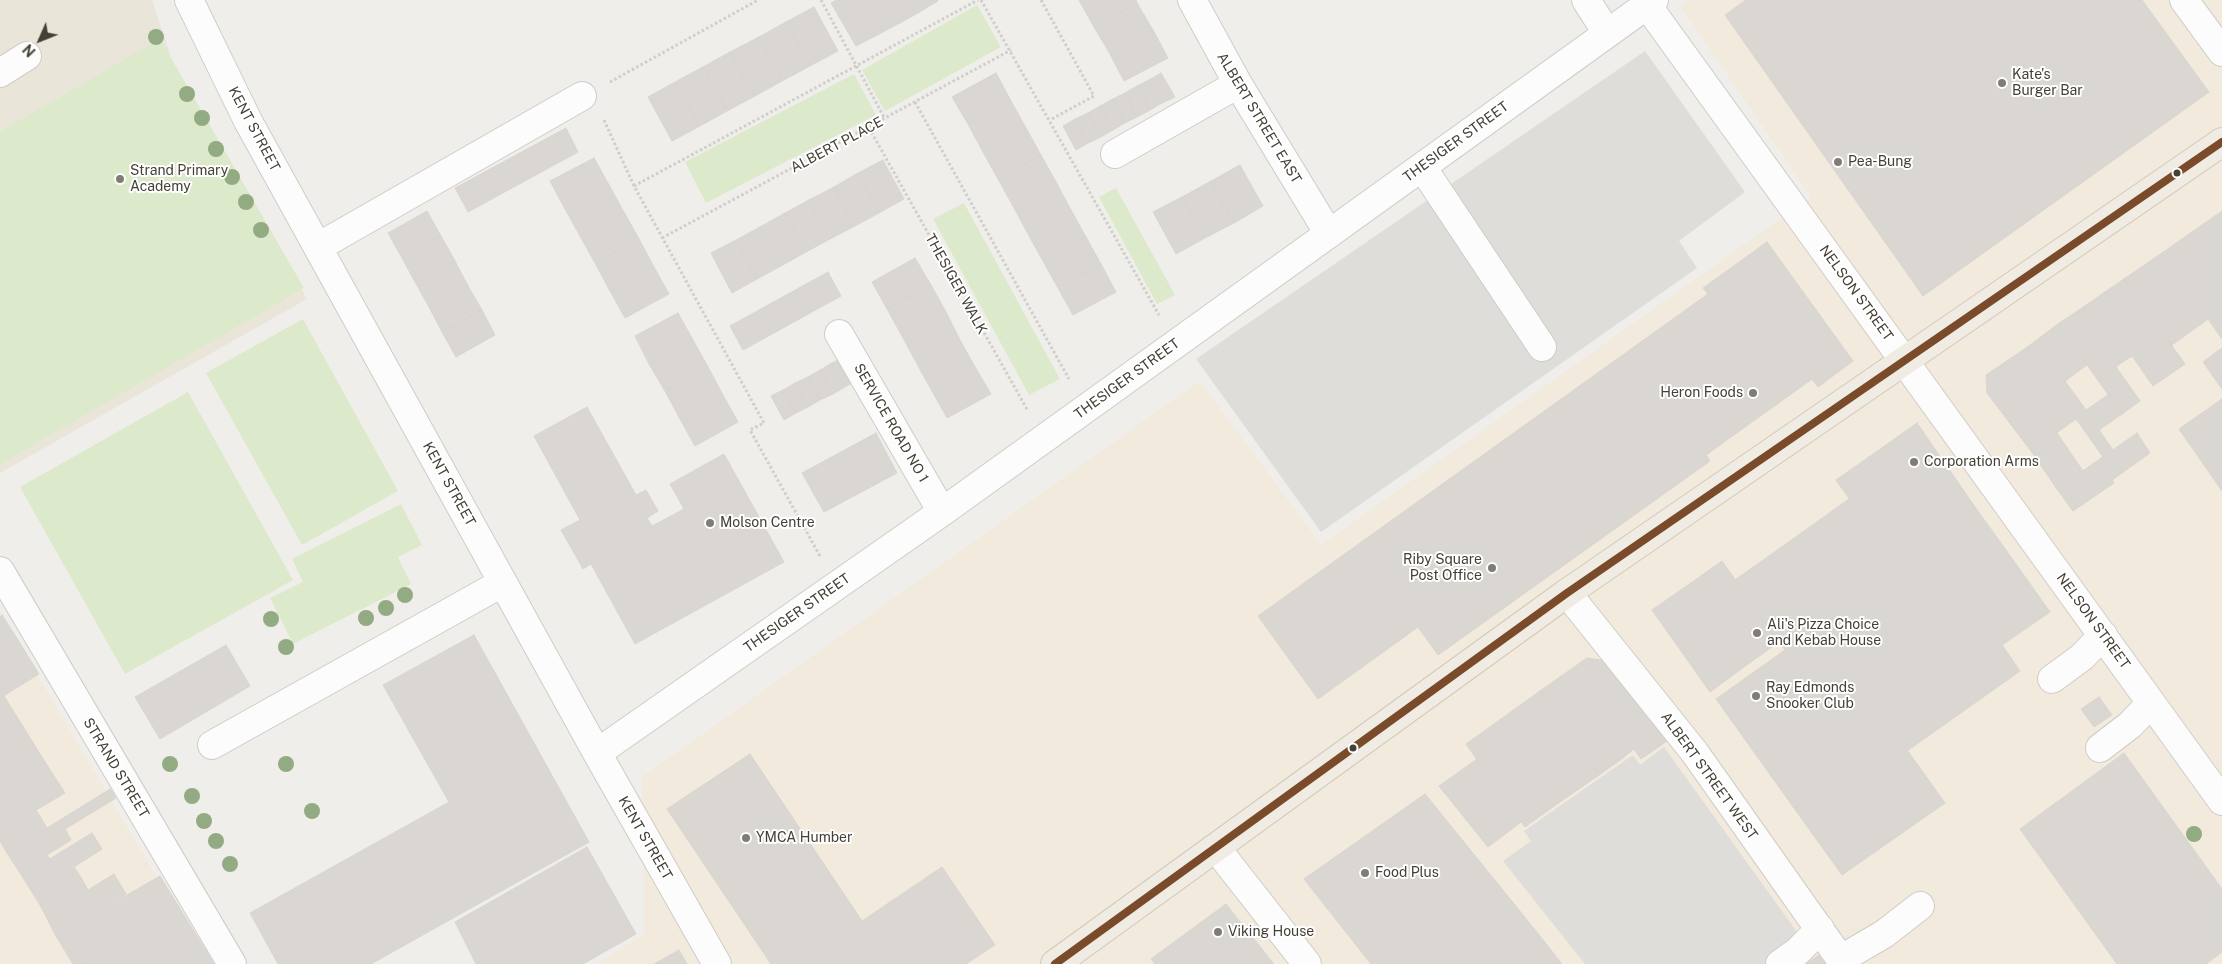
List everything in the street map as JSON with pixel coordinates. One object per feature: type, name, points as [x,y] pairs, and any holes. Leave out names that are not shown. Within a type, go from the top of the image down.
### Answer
[{"type":"main road","points":[[1055,964],[1567,593],[2222,142]]},
{"type":"street","name":"KENT STREET","points":[[189,0],[248,121],[596,753],[718,964]]},
{"type":"street","name":"ALBERT STREET EAST","points":[[1192,0],[1238,84],[1329,234]]},
{"type":"street","points":[[1586,0],[1607,33]]},
{"type":"street","points":[[2184,0],[2222,52]]},
{"type":"street","name":"THESIGER STREET","points":[[596,753],[942,512],[1651,2]]},
{"type":"street","name":"NELSON STREET","points":[[1651,2],[1904,361],[2222,801]]},
{"type":"street","points":[[0,73],[27,56]]},
{"type":"street","points":[[1115,154],[1238,84]]},
{"type":"street","points":[[318,247],[587,94]]},
{"type":"street","points":[[1422,167],[1542,347]]},
{"type":"street","name":"SERVICE ROAD NO 1","points":[[839,334],[942,512]]},
{"type":"street","name":"STRAND STREET","points":[[0,571],[232,964]]},
{"type":"street","points":[[212,745],[502,583]]},
{"type":"street","name":"ALBERT STREET WEST","points":[[1567,593],[1695,753],[1842,962]]},
{"type":"street","points":[[2052,680],[2082,657],[2103,635]]},
{"type":"street","points":[[2100,748],[2130,725],[2151,703]]},
{"type":"street","points":[[1216,848],[1307,964]]},
{"type":"street","points":[[1842,962],[1884,934],[1920,906]]},
{"type":"street","points":[[1780,964],[1797,952],[1820,929]]},
{"type":"path","points":[[758,0],[587,94],[634,186],[764,423],[750,430],[837,584]]},
{"type":"path","points":[[821,0],[855,67],[885,119]]},
{"type":"path","points":[[634,186],[980,0],[1011,50],[1175,344]]},
{"type":"path","points":[[1041,0],[1094,96],[1050,120]]},
{"type":"path","name":"ALBERT PLACE","points":[[662,238],[1011,50]]},
{"type":"path","points":[[915,102],[1086,408]]},
{"type":"path","name":"THESIGER WALK","points":[[869,128],[1043,439]]},
{"type":"shaded area","name":"Strand Primary Academy","points":[[0,0],[152,0],[172,60],[307,299],[0,473]]},
{"type":"shaded area","points":[[1690,0],[2222,0],[2222,964],[595,964],[644,935],[642,777],[1200,381],[1321,545],[1811,197],[1680,6]]},
{"type":"shaded area","points":[[1645,51],[1745,192],[1679,241],[1697,268],[1321,532],[1196,359]]},
{"type":"shaded area","points":[[0,612],[208,964],[0,964]]},
{"type":"shaded area","points":[[1664,747],[1812,953],[1797,964],[1585,964],[1503,861],[1531,841],[1524,831],[1633,755],[1640,765]]},
{"type":"green space","points":[[977,5],[1001,47],[885,111],[862,70]]},
{"type":"green space","name":"Strand Primary Academy","points":[[160,39],[304,288],[0,464],[0,132]]},
{"type":"green space","points":[[854,74],[876,115],[706,203],[685,162]]},
{"type":"green space","points":[[1116,188],[1175,295],[1157,304],[1099,197]]},
{"type":"green space","points":[[964,203],[1060,379],[1029,395],[933,219]]},
{"type":"green space","points":[[303,319],[398,491],[302,545],[206,373]]},
{"type":"green space","points":[[188,392],[293,580],[125,674],[20,487]]},
{"type":"green space","points":[[401,504],[422,545],[398,557],[411,584],[293,644],[270,598],[303,582],[292,559]]},
{"type":"building","points":[[836,0],[866,0],[883,32],[856,46],[831,3]]},
{"type":"building","points":[[866,0],[902,0],[911,17],[883,32]]},
{"type":"building","points":[[902,0],[937,0],[938,1],[911,17]]},
{"type":"building","points":[[1079,0],[1136,0],[1137,3],[1094,27]]},
{"type":"building","points":[[1746,0],[2142,0],[2209,92],[1923,296],[1725,15]]},
{"type":"building","points":[[1137,3],[1153,30],[1110,54],[1094,27]]},
{"type":"building","points":[[814,7],[838,51],[810,66],[786,22]]},
{"type":"building","points":[[786,22],[810,66],[782,81],[759,37]]},
{"type":"building","points":[[1153,30],[1168,58],[1124,81],[1110,54]]},
{"type":"building","points":[[759,37],[782,81],[755,96],[730,52]]},
{"type":"building","points":[[730,52],[755,96],[727,111],[703,67]]},
{"type":"building","points":[[703,67],[727,111],[700,126],[675,82]]},
{"type":"building","points":[[996,73],[1011,101],[968,124],[952,97]]},
{"type":"building","points":[[1161,73],[1175,97],[1162,103],[1149,80]]},
{"type":"building","points":[[1149,80],[1162,103],[1150,110],[1137,86]]},
{"type":"building","points":[[675,82],[700,126],[672,141],[648,97]]},
{"type":"building","points":[[1137,86],[1150,110],[1137,117],[1125,93]]},
{"type":"building","points":[[1125,93],[1137,117],[1125,123],[1113,99]]},
{"type":"building","points":[[1113,99],[1125,123],[1113,130],[1100,106]]},
{"type":"building","points":[[1011,101],[1026,128],[983,152],[968,124]]},
{"type":"building","points":[[1100,106],[1113,130],[1101,137],[1088,113]]},
{"type":"building","points":[[1088,113],[1101,137],[1088,143],[1075,119]]},
{"type":"building","points":[[1075,119],[1088,143],[1076,150],[1063,126]]},
{"type":"building","points":[[566,128],[578,152],[468,212],[455,188]]},
{"type":"building","points":[[1026,128],[1041,155],[998,179],[983,152]]},
{"type":"building","points":[[1041,155],[1056,182],[1013,206],[998,179]]},
{"type":"building","points":[[594,158],[609,185],[565,209],[550,181]]},
{"type":"building","points":[[883,160],[904,199],[879,213],[858,173]]},
{"type":"building","points":[[1240,165],[1263,206],[1234,223],[1211,181]]},
{"type":"building","points":[[858,173],[879,213],[855,226],[834,187]]},
{"type":"building","points":[[1211,181],[1234,223],[1205,238],[1182,197]]},
{"type":"building","points":[[1056,182],[1071,210],[1028,234],[1013,206]]},
{"type":"building","points":[[609,185],[624,212],[580,236],[565,209]]},
{"type":"building","points":[[834,187],[855,226],[830,239],[809,200]]},
{"type":"building","points":[[1182,197],[1205,238],[1176,254],[1153,212]]},
{"type":"building","points":[[809,200],[830,239],[806,252],[785,213]]},
{"type":"building","points":[[1071,210],[1086,237],[1043,261],[1028,234]]},
{"type":"building","points":[[427,211],[441,236],[402,258],[388,233]]},
{"type":"building","points":[[2222,211],[2222,339],[2162,253]]},
{"type":"building","points":[[624,212],[639,239],[595,263],[580,236]]},
{"type":"building","points":[[785,213],[806,252],[781,266],[760,227]]},
{"type":"building","points":[[760,227],[781,266],[757,279],[736,240]]},
{"type":"building","points":[[441,236],[455,261],[415,282],[402,258]]},
{"type":"building","points":[[1086,237],[1101,264],[1058,288],[1043,261]]},
{"type":"building","points":[[639,239],[654,267],[610,291],[595,263]]},
{"type":"building","points":[[736,240],[757,279],[732,293],[711,253]]},
{"type":"building","points":[[1767,242],[1853,361],[1818,387],[1812,379],[1706,455],[1710,461],[1438,655],[1418,627],[1318,699],[1258,616],[1708,294],[1703,288]]},
{"type":"building","points":[[2162,253],[2208,319],[2172,345],[2124,279]]},
{"type":"building","points":[[915,258],[931,285],[887,309],[872,282]]},
{"type":"building","points":[[455,261],[468,286],[429,307],[415,282]]},
{"type":"building","points":[[1101,264],[1116,292],[1073,315],[1058,288]]},
{"type":"building","points":[[654,267],[669,294],[625,318],[610,291]]},
{"type":"building","points":[[828,272],[841,296],[743,350],[730,326]]},
{"type":"building","points":[[2124,279],[2185,364],[2166,377],[2105,292]]},
{"type":"building","points":[[931,285],[946,312],[902,336],[887,309]]},
{"type":"building","points":[[468,286],[482,310],[442,332],[429,307]]},
{"type":"building","points":[[2105,292],[2166,377],[2153,386],[2132,356],[2121,363],[2082,308]]},
{"type":"building","points":[[2082,308],[2121,363],[2116,367],[2140,401],[2122,414],[2058,324]]},
{"type":"building","points":[[482,310],[495,335],[456,357],[442,332]]},
{"type":"building","points":[[946,312],[960,340],[917,364],[902,336]]},
{"type":"building","points":[[678,313],[693,340],[649,364],[635,336]]},
{"type":"building","points":[[2058,324],[2087,365],[2065,381],[2086,410],[2108,395],[2122,414],[2099,430],[2113,450],[2103,457],[2026,348]]},
{"type":"building","points":[[693,340],[708,367],[665,391],[649,364]]},
{"type":"building","points":[[960,340],[975,367],[932,391],[917,364]]},
{"type":"building","points":[[2026,348],[2076,419],[2031,451],[1987,393],[1986,375]]},
{"type":"building","points":[[2222,348],[2222,389],[2203,362]]},
{"type":"building","points":[[844,357],[857,380],[845,387],[832,363]]},
{"type":"building","points":[[832,363],[845,387],[833,394],[820,370]]},
{"type":"building","points":[[708,367],[723,395],[680,419],[665,391]]},
{"type":"building","points":[[975,367],[991,394],[947,418],[932,391]]},
{"type":"building","points":[[820,370],[833,394],[820,400],[808,377]]},
{"type":"building","points":[[808,377],[820,400],[808,407],[795,383]]},
{"type":"building","points":[[795,383],[808,407],[796,413],[783,390]]},
{"type":"building","points":[[783,390],[796,413],[784,420],[771,396]]},
{"type":"building","points":[[723,395],[738,422],[695,446],[680,419]]},
{"type":"building","points":[[2222,399],[2222,491],[2179,429]]},
{"type":"building","name":"Molson Centre","points":[[587,407],[636,495],[646,490],[658,511],[647,518],[652,526],[684,509],[670,484],[724,454],[784,562],[635,644],[591,564],[583,569],[561,530],[580,520],[534,436]]},
{"type":"building","points":[[1917,423],[1975,507],[1928,540],[1869,457]]},
{"type":"building","points":[[876,433],[897,473],[824,512],[802,473]]},
{"type":"building","points":[[2057,433],[2083,471],[2057,489],[2031,451]]},
{"type":"building","points":[[2137,433],[2150,453],[2112,480],[2114,483],[2073,511],[2057,489]]},
{"type":"building","points":[[1869,457],[1966,595],[1934,618],[1836,480]]},
{"type":"building","points":[[1849,499],[1934,618],[1966,595],[1963,591],[2011,557],[2050,612],[2002,645],[2020,671],[1907,751],[1769,556]]},
{"type":"building","points":[[1975,507],[2011,557],[1963,591],[1928,540]]},
{"type":"building","points":[[1769,556],[1897,736],[1794,808],[1716,699],[1785,650],[1735,580]]},
{"type":"building","points":[[1722,561],[1779,642],[1748,664],[1691,583]]},
{"type":"building","points":[[1691,583],[1748,664],[1710,692],[1652,610]]},
{"type":"building","points":[[2,615],[18,640],[0,652],[0,617]]},
{"type":"building","points":[[474,635],[589,842],[371,964],[278,964],[250,913],[449,802],[383,685]]},
{"type":"building","points":[[18,640],[39,674],[0,698],[0,652]]},
{"type":"building","points":[[226,645],[250,686],[160,739],[135,697]]},
{"type":"building","points":[[1587,658],[1613,662],[1667,741],[1641,759],[1634,749],[1619,761],[1560,677]]},
{"type":"building","points":[[1560,677],[1619,761],[1599,775],[1540,691]]},
{"type":"building","points":[[1540,691],[1599,775],[1560,802],[1501,719]]},
{"type":"building","points":[[4,696],[22,725],[0,738],[0,698]]},
{"type":"building","points":[[2099,697],[2112,715],[2094,727],[2081,709]]},
{"type":"building","points":[[1501,719],[1560,802],[1525,827],[1466,744]]},
{"type":"building","points":[[22,725],[45,762],[0,790],[0,738]]},
{"type":"building","points":[[1897,736],[1945,803],[1842,875],[1794,808]]},
{"type":"building","points":[[2124,753],[2222,889],[2222,952],[2206,964],[2117,964],[2020,829]]},
{"type":"building","name":"YMCA Humber","points":[[750,754],[862,921],[942,867],[995,945],[966,964],[771,964],[667,809]]},
{"type":"building","points":[[1477,759],[1521,822],[1488,847],[1439,786]]},
{"type":"building","points":[[45,762],[65,793],[36,810],[47,828],[7,853],[0,841],[0,790]]},
{"type":"building","points":[[110,789],[116,798],[65,829],[71,840],[47,855],[50,859],[22,876],[7,853]]},
{"type":"building","points":[[1425,794],[1536,931],[1495,964],[1371,964],[1304,879]]},
{"type":"building","points":[[92,833],[102,849],[74,867],[82,879],[40,905],[22,876]]},
{"type":"building","points":[[587,847],[636,934],[583,964],[476,964],[455,922]]},
{"type":"building","points":[[114,874],[126,894],[56,936],[40,905],[82,879],[88,890]]},
{"type":"building","points":[[160,876],[179,907],[83,964],[73,964],[56,936]]},
{"type":"building","name":"Viking House","points":[[1226,904],[1274,964],[1155,964],[1151,959]]},
{"type":"building","points":[[179,907],[214,964],[83,964]]},
{"type":"building","points":[[1536,931],[1562,964],[1495,964]]},
{"type":"building","points":[[679,950],[687,964],[654,964]]},
{"type":"building","points":[[1819,955],[1825,964],[1806,964]]},
{"type":"transit line","points":[[1055,964],[1567,593],[2222,142]]},
{"type":"place","name":"Kate's Burger Bar","points":[[2002,83]]},
{"type":"place","name":"Pea-Bung","points":[[1838,162]]},
{"type":"place","name":"Strand Primary Academy","points":[[120,179]]},
{"type":"place","name":"Heron Foods","points":[[1753,393]]},
{"type":"place","name":"Corporation Arms","points":[[1914,462]]},
{"type":"place","name":"Molson Centre","points":[[710,523]]},
{"type":"place","name":"Riby Square Post Office","points":[[1492,568]]},
{"type":"place","name":"Ali's Pizza Choice and Kebab House","points":[[1757,633]]},
{"type":"place","name":"Ray Edmonds Snooker Club","points":[[1756,696]]},
{"type":"place","name":"YMCA Humber","points":[[746,838]]},
{"type":"place","name":"Food Plus","points":[[1365,873]]},
{"type":"place","name":"Viking House","points":[[1218,932]]}]
